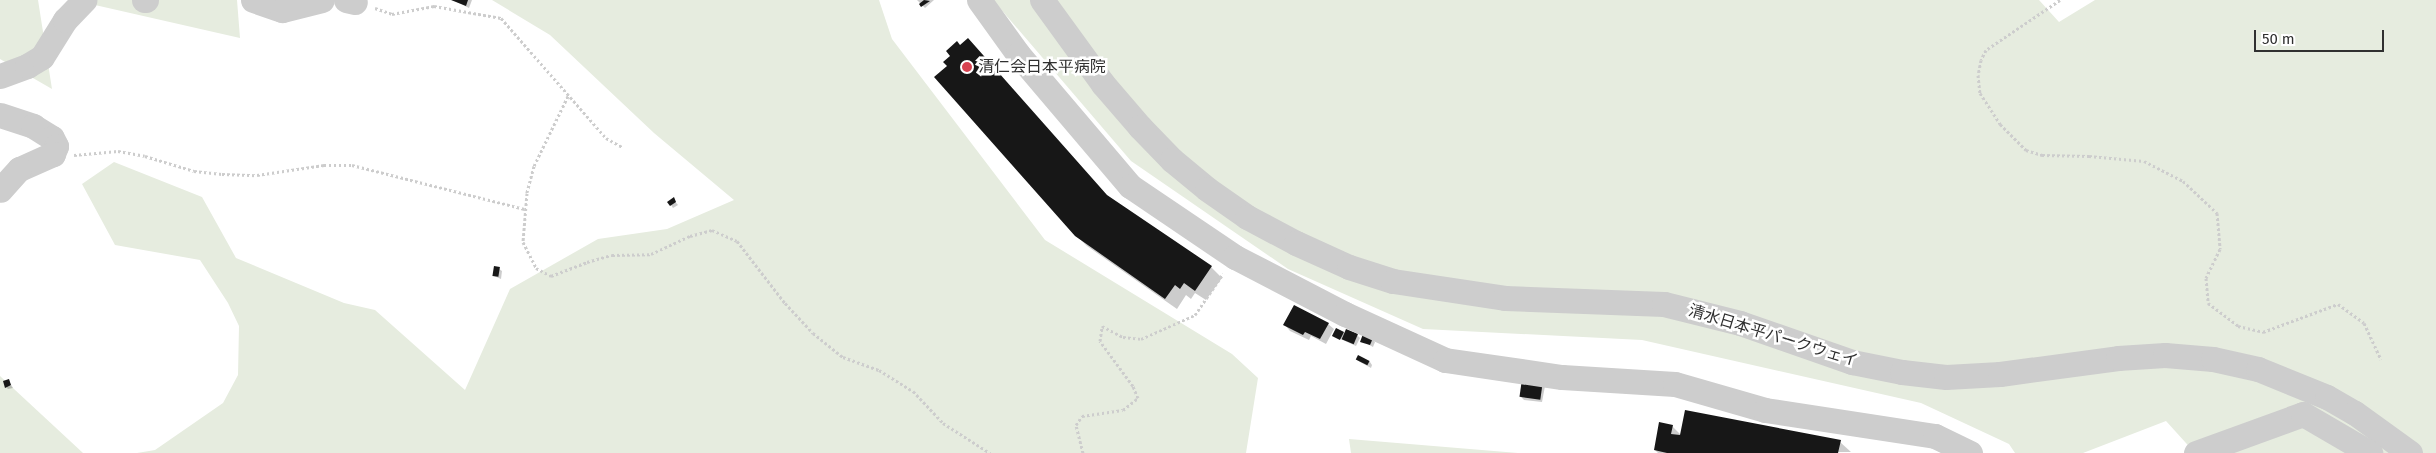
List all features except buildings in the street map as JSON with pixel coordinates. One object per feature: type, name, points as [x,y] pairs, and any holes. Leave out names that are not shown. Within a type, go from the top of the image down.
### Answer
[{"type":"street","points":[[0,76],[27,66],[42,57],[65,20],[84,0]]},
{"type":"street","points":[[253,0],[282,10],[322,0]]},
{"type":"street","points":[[979,0],[1018,54],[1130,186],[1236,257],[1345,314],[1445,360],[1562,377],[1675,384],[1765,410],[1935,436],[1970,453]]},
{"type":"street","name":"清水日本平パークウェイ","points":[[1042,0],[1103,84],[1140,127],[1172,160],[1207,189],[1247,217],[1296,243],[1349,267],[1393,281],[1505,298],[1664,304],[1740,323],[1852,362],[1902,372],[1946,377],[2000,374],[2146,357],[2165,356],[2213,359],[2258,369],[2328,397],[2355,413],[2410,453]]},
{"type":"street","points":[[0,115],[33,126],[52,138],[56,146],[53,154],[19,169],[0,190]]},
{"type":"street","points":[[2196,453],[2303,414],[2370,453]]},
{"type":"path","points":[[2060,0],[1986,50],[1981,60],[1978,75],[1980,92],[2000,124],[2026,150],[2042,155],[2090,156],[2144,161],[2183,181],[2217,213],[2220,249],[2206,278],[2208,303],[2238,326],[2263,332],[2338,304],[2364,323],[2381,359]]},
{"type":"path","points":[[351,1],[392,14],[434,6],[502,18],[606,138],[622,147]]},
{"type":"path","points":[[568,96],[534,166],[525,209],[523,242],[536,268],[551,276],[587,262],[612,255],[651,254],[690,236],[712,230],[737,241],[785,303],[814,333],[843,357],[879,370],[913,391],[943,423],[990,453]]},
{"type":"path","points":[[53,154],[78,155],[118,151],[145,156],[194,170],[222,174],[257,175],[324,165],[352,165],[525,209]]},
{"type":"path","points":[[1084,453],[1076,425],[1082,416],[1123,410],[1138,398],[1133,386],[1100,340],[1102,326],[1123,337],[1140,339],[1195,315],[1236,257]]},
{"type":"shaded area","points":[[0,0],[38,0],[52,89],[0,59]]},
{"type":"shaded area","points":[[76,0],[237,0],[240,38],[95,5]]},
{"type":"shaded area","points":[[492,0],[879,0],[892,39],[1045,240],[1232,354],[1258,378],[1246,453],[137,453],[155,450],[223,403],[238,375],[239,326],[228,303],[200,260],[115,245],[82,184],[114,162],[202,197],[236,258],[344,303],[375,310],[465,390],[510,289],[598,239],[667,229],[734,200],[654,133],[550,35]]},
{"type":"shaded area","points":[[993,0],[2039,0],[2059,22],[2095,0],[2436,0],[2436,453],[2195,453],[2166,421],[2083,453],[2015,453],[2009,444],[1921,403],[1642,340],[1423,329],[1288,269],[1131,161]]},
{"type":"shaded area","points":[[0,376],[83,453],[0,453]]},
{"type":"shaded area","points":[[1349,439],[1518,453],[1351,453]]},
{"type":"place","name":"清仁会日本平病院","points":[[967,67]]}]
